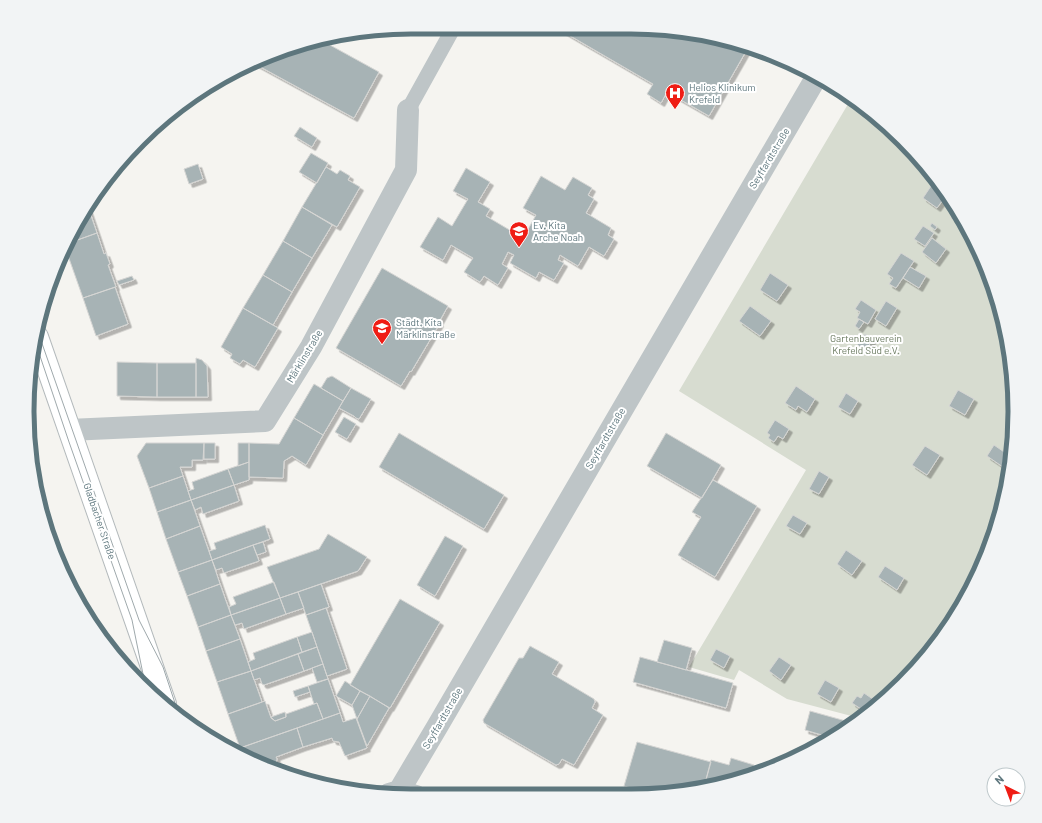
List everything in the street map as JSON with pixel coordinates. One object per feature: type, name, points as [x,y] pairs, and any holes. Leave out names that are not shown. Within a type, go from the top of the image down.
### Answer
[{"type":"main road","name":"Gladbacher Straße","points":[[40,345],[68,430],[161,693]]},
{"type":"street","name":"Seyffardtstraße","points":[[404,789],[814,82]]},
{"type":"street","name":"Märklinstraße","points":[[68,430],[265,421],[311,347],[406,170],[408,110]]},
{"type":"lane","points":[[408,110],[450,34]]},
{"type":"green space","name":"Gartenbauverein Krefeld Süd e.V.","points":[[848,104],[879,128],[914,163],[944,202],[969,245],[988,290],[1001,338],[1005,362],[1008,412],[1005,461],[1001,485],[988,533],[969,578],[944,621],[914,660],[879,695],[852,716],[787,699],[739,670],[734,680],[689,667],[806,470],[679,391]]},
{"type":"building","points":[[567,34],[630,34],[680,37],[704,41],[746,52],[709,116],[667,92],[661,103],[647,94],[653,84]]},
{"type":"building","points":[[327,44],[379,72],[354,118],[259,66],[290,54]]},
{"type":"building","points":[[300,127],[317,138],[312,147],[294,136]]},
{"type":"building","points":[[311,153],[328,163],[317,183],[299,172]]},
{"type":"building","points":[[198,164],[203,179],[189,184],[184,169]]},
{"type":"building","points":[[326,167],[337,174],[340,170],[350,176],[348,180],[360,187],[337,227],[302,207]]},
{"type":"building","points":[[466,168],[490,182],[478,202],[490,209],[486,216],[518,235],[526,233],[536,215],[523,208],[541,176],[565,190],[573,177],[592,188],[588,195],[594,199],[586,213],[611,228],[608,235],[614,239],[604,256],[589,247],[578,266],[560,255],[558,260],[564,263],[554,280],[539,272],[536,278],[510,263],[514,255],[508,252],[502,264],[508,268],[498,285],[484,276],[480,282],[464,272],[473,258],[451,245],[443,260],[420,247],[438,217],[452,226],[468,199],[453,191]]},
{"type":"building","points":[[932,185],[943,200],[937,208],[923,198]]},
{"type":"building","points":[[302,207],[332,225],[312,258],[283,241]]},
{"type":"building","points":[[90,214],[97,233],[75,241]]},
{"type":"building","points":[[932,223],[937,227],[935,230],[930,226]]},
{"type":"building","points":[[923,226],[934,233],[925,246],[914,239]]},
{"type":"building","points":[[97,233],[104,254],[106,253],[110,264],[108,265],[116,287],[83,298],[68,256],[75,241]]},
{"type":"building","points":[[932,238],[946,249],[936,263],[922,252]]},
{"type":"building","points":[[283,241],[312,258],[292,292],[263,275]]},
{"type":"building","points":[[901,253],[914,261],[896,288],[889,284],[893,278],[887,274]]},
{"type":"building","points":[[910,267],[926,276],[919,288],[903,278]]},
{"type":"building","points":[[382,268],[448,306],[439,322],[440,323],[401,386],[336,348]]},
{"type":"building","points":[[770,273],[788,285],[777,301],[760,290]]},
{"type":"building","points":[[263,275],[292,292],[273,325],[243,308]]},
{"type":"building","points":[[132,276],[134,280],[119,285],[117,281]]},
{"type":"building","points":[[115,287],[128,324],[96,336],[83,298]]},
{"type":"building","points":[[861,300],[876,310],[868,324],[857,318],[860,312],[855,309]]},
{"type":"building","points":[[886,301],[897,308],[886,326],[875,319]]},
{"type":"building","points":[[750,306],[771,321],[760,336],[739,321]]},
{"type":"building","points":[[243,308],[278,328],[255,367],[243,360],[240,364],[230,358],[232,354],[221,347]]},
{"type":"building","points":[[859,319],[864,322],[859,329],[855,326]]},
{"type":"building","points":[[865,334],[873,339],[866,350],[857,345]]},
{"type":"building","points":[[196,358],[202,360],[207,366],[208,397],[196,397]]},
{"type":"building","points":[[117,362],[157,363],[157,397],[117,396]]},
{"type":"building","points":[[157,363],[196,363],[196,397],[157,397]]},
{"type":"building","points":[[332,376],[351,388],[343,401],[321,388],[327,378]]},
{"type":"building","points":[[314,384],[343,401],[323,435],[294,418]]},
{"type":"building","points":[[796,386],[815,399],[807,412],[798,406],[796,410],[785,403]]},
{"type":"building","points":[[351,388],[371,399],[359,419],[339,408]]},
{"type":"building","points":[[958,390],[974,399],[965,415],[949,406]]},
{"type":"building","points":[[846,393],[858,401],[850,414],[838,407]]},
{"type":"building","points":[[344,417],[356,424],[347,439],[335,432]]},
{"type":"building","points":[[294,418],[323,435],[306,465],[292,456],[284,461],[283,478],[249,477],[249,443],[279,444]]},
{"type":"building","points":[[775,420],[789,429],[783,439],[778,436],[774,442],[768,438],[770,435],[767,433]]},
{"type":"building","points":[[399,433],[504,495],[484,529],[379,467]]},
{"type":"building","points":[[666,433],[721,465],[702,498],[647,466]]},
{"type":"building","points":[[146,443],[204,443],[203,460],[192,460],[192,467],[180,467],[183,476],[149,488],[137,456]]},
{"type":"building","points":[[204,443],[215,443],[215,459],[204,459]]},
{"type":"building","points":[[238,443],[249,443],[249,462],[238,466]]},
{"type":"building","points":[[994,445],[1006,453],[1004,465],[1003,467],[987,456]]},
{"type":"building","points":[[925,446],[940,455],[927,475],[912,465]]},
{"type":"building","points":[[249,462],[249,480],[234,485],[228,469]]},
{"type":"building","points":[[228,469],[234,485],[191,500],[188,491],[194,489],[192,482]]},
{"type":"building","points":[[819,471],[829,477],[819,494],[809,489]]},
{"type":"building","points":[[183,476],[191,500],[157,512],[149,488]]},
{"type":"building","points":[[713,480],[757,506],[715,577],[678,555],[701,517],[692,512]]},
{"type":"building","points":[[234,485],[239,501],[203,514],[201,507],[195,510],[191,500]]},
{"type":"building","points":[[191,500],[200,526],[166,539],[157,512]]},
{"type":"building","points":[[793,515],[807,523],[800,534],[786,526]]},
{"type":"building","points":[[265,525],[270,539],[212,560],[209,551],[216,549],[214,543]]},
{"type":"building","points":[[200,526],[212,560],[178,572],[166,539]]},
{"type":"building","points":[[328,534],[367,557],[358,571],[280,598],[267,567],[319,549]]},
{"type":"building","points":[[445,536],[463,546],[435,596],[417,585]]},
{"type":"building","points":[[263,542],[266,552],[257,555],[253,545]]},
{"type":"building","points":[[253,545],[259,561],[224,573],[222,568],[216,570],[212,560]]},
{"type":"building","points":[[846,550],[862,561],[852,575],[837,564]]},
{"type":"building","points":[[212,560],[220,584],[187,596],[178,572]]},
{"type":"building","points":[[885,566],[904,578],[897,590],[878,577]]},
{"type":"building","points":[[274,582],[280,598],[231,615],[229,607],[236,604],[233,597]]},
{"type":"building","points":[[220,584],[231,615],[198,627],[187,596]]},
{"type":"building","points":[[321,584],[329,607],[306,615],[298,592]]},
{"type":"building","points":[[298,592],[304,608],[286,614],[280,598]]},
{"type":"building","points":[[280,598],[286,614],[244,629],[242,623],[235,625],[231,615]]},
{"type":"building","points":[[400,599],[440,622],[390,708],[350,685]]},
{"type":"building","points":[[326,608],[347,669],[327,676],[306,615]]},
{"type":"building","points":[[231,615],[240,639],[206,651],[198,627]]},
{"type":"building","points":[[312,632],[317,647],[302,652],[297,637]]},
{"type":"building","points":[[297,637],[302,652],[251,671],[248,662],[255,659],[253,653]]},
{"type":"building","points":[[240,639],[251,671],[217,682],[206,651]]},
{"type":"building","points":[[664,640],[692,648],[686,670],[657,662]]},
{"type":"building","points":[[530,646],[559,662],[552,674],[594,699],[595,702],[592,708],[603,715],[574,765],[562,759],[559,764],[556,765],[484,723],[483,720],[519,658],[523,658]]},
{"type":"building","points":[[317,647],[323,664],[304,671],[298,654]]},
{"type":"building","points":[[716,649],[730,656],[724,668],[710,660]]},
{"type":"building","points":[[298,654],[304,671],[264,685],[262,684],[260,678],[254,680],[251,671]]},
{"type":"building","points":[[640,657],[733,683],[726,708],[633,682]]},
{"type":"building","points":[[779,657],[791,665],[781,680],[769,671]]},
{"type":"building","points":[[323,664],[328,679],[317,682],[312,668]]},
{"type":"building","points":[[251,671],[262,702],[228,714],[217,682]]},
{"type":"building","points":[[328,679],[340,713],[323,719],[317,703],[314,704],[308,686]]},
{"type":"building","points":[[825,680],[839,688],[831,702],[817,694]]},
{"type":"building","points":[[345,681],[360,691],[352,705],[336,696]]},
{"type":"building","points":[[308,686],[310,692],[295,697],[293,691]]},
{"type":"building","points":[[360,691],[370,696],[357,719],[352,705]]},
{"type":"building","points":[[864,693],[874,700],[862,710],[852,703],[857,696],[861,698]]},
{"type":"building","points":[[370,696],[389,708],[367,746],[357,719]]},
{"type":"building","points":[[265,701],[271,718],[275,721],[286,717],[286,714],[317,703],[323,719],[241,748],[228,714]]},
{"type":"building","points":[[810,711],[846,721],[823,735],[805,730]]},
{"type":"building","points":[[285,712],[286,717],[275,721],[271,717]]},
{"type":"building","points":[[340,713],[343,722],[356,718],[367,748],[345,756],[339,742],[333,741],[332,738],[303,747],[297,728]]},
{"type":"building","points":[[297,728],[303,747],[276,757],[276,763],[241,748]]},
{"type":"building","points":[[637,742],[711,762],[706,782],[655,788],[634,789],[624,786]]},
{"type":"building","points":[[731,758],[754,765],[752,769],[705,782],[711,760],[729,765]]},
{"type":"tram line","points":[[41,340],[139,620],[163,667],[176,706]]},
{"type":"tram line","points":[[39,353],[132,620],[144,677]]},
{"type":"place","name":"Helios Klinikum Krefeld","points":[[675,110]]},
{"type":"place","name":"Ev. Kita Arche Noah","points":[[519,248]]},
{"type":"place","name":"Städt. Kita Märklinstraße","points":[[382,345]]}]
